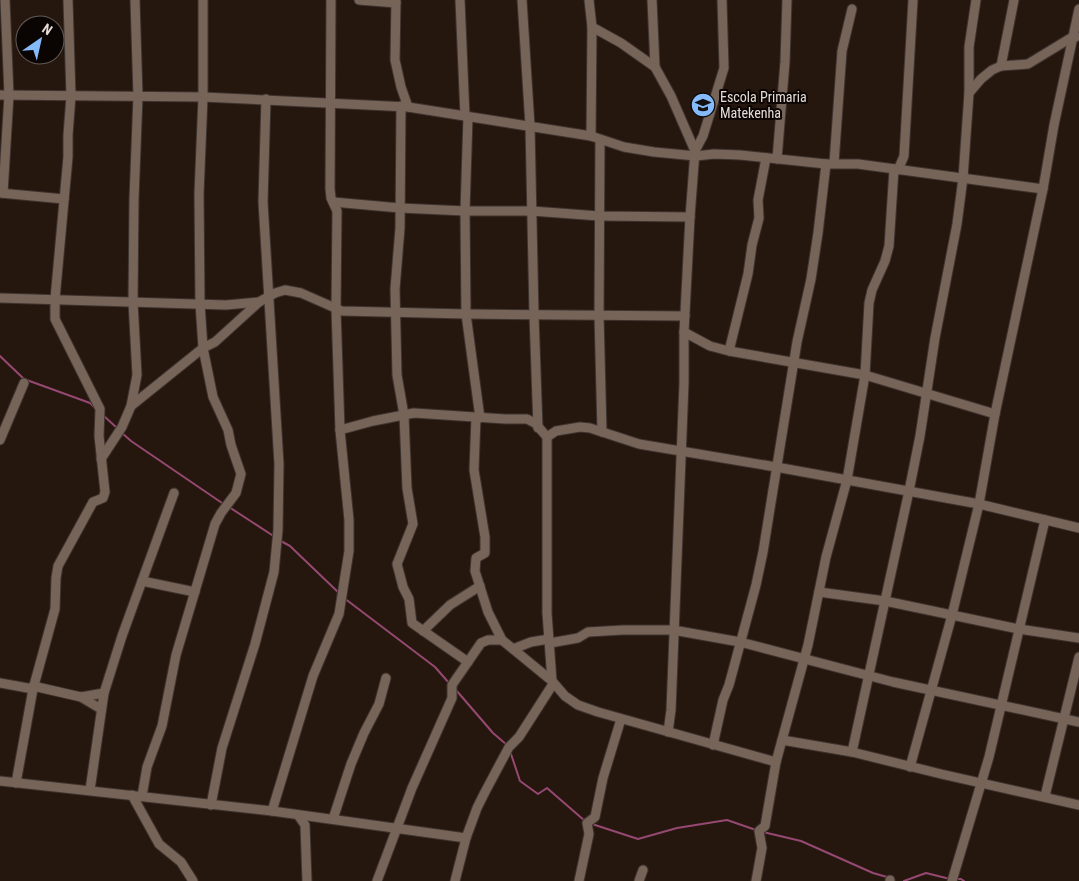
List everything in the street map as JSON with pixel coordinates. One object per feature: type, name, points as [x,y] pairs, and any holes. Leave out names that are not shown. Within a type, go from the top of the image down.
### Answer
[{"type":"street","points":[[5,0],[2,193],[64,199]]},
{"type":"street","points":[[16,783],[33,687],[55,609],[58,566],[93,502],[103,498],[105,492],[99,436],[100,409],[55,318],[71,96],[68,0]]},
{"type":"street","points":[[101,459],[122,427],[131,406],[137,374],[133,302],[138,96],[135,0]]},
{"type":"street","points":[[193,881],[181,862],[159,844],[137,795],[162,726],[176,655],[215,524],[221,512],[236,493],[241,474],[228,430],[213,398],[203,348],[200,303],[199,194],[203,97],[203,0]]},
{"type":"street","points":[[272,811],[313,676],[339,614],[349,551],[349,520],[340,430],[336,309],[337,212],[330,189],[331,0]]},
{"type":"street","points":[[359,0],[396,1],[395,60],[405,107],[400,228],[395,289],[396,375],[404,416],[407,488],[413,524],[397,564],[403,587],[409,599],[410,621],[468,662]]},
{"type":"street","points":[[460,0],[466,116],[466,314],[478,418],[474,470],[485,537],[485,554],[475,560],[475,570],[488,612],[502,640],[553,683],[565,696],[578,704],[621,719],[776,762]]},
{"type":"street","points":[[522,0],[530,126],[538,428]]},
{"type":"street","points":[[589,0],[592,27],[599,216],[602,432]]},
{"type":"street","points":[[652,0],[655,67]]},
{"type":"street","points":[[668,732],[671,710],[684,332],[690,217],[695,153],[703,136],[724,68],[722,0]]},
{"type":"street","points":[[777,159],[785,62],[787,0]]},
{"type":"street","points":[[756,881],[762,848],[759,831],[765,826],[776,762],[805,659],[826,557],[848,480],[865,376],[869,303],[889,246],[896,170],[904,156],[913,0]]},
{"type":"street","points":[[852,752],[909,490],[955,233],[963,178],[969,93],[969,47],[976,0]]},
{"type":"street","points":[[1001,66],[1014,0]]},
{"type":"street","points":[[713,745],[723,700],[763,552],[776,467],[830,163],[842,52],[852,9]]},
{"type":"street","points":[[910,766],[952,615],[979,504],[995,414],[1043,189],[1054,125],[1076,37],[1079,10]]},
{"type":"street","points":[[592,27],[621,42],[655,67],[672,96],[695,153]]},
{"type":"street","points":[[969,93],[992,70],[1001,66],[1028,64],[1076,37]]},
{"type":"street","points":[[4,95],[203,97],[405,107],[530,126],[596,138],[647,151],[740,155],[830,163],[1043,189]]},
{"type":"street","points":[[211,805],[222,748],[255,644],[274,572],[278,530],[279,464],[263,202],[266,99]]},
{"type":"street","points":[[904,156],[914,172]]},
{"type":"street","points":[[729,351],[748,274],[752,245],[759,218],[758,200],[766,158]]},
{"type":"street","points":[[333,202],[465,211],[532,211],[599,216],[690,217]]},
{"type":"street","points":[[131,406],[203,348],[216,342],[260,302],[275,293],[285,290],[301,293],[336,309],[396,313],[685,316]]},
{"type":"street","points":[[0,298],[226,305],[260,302]]},
{"type":"street","points":[[684,332],[710,346],[794,364],[865,376],[995,414]]},
{"type":"street","points":[[0,440],[24,383]]},
{"type":"street","points":[[340,430],[414,413],[478,418],[527,419],[535,423],[547,437],[546,523],[549,641],[553,683],[519,737],[509,747],[476,808],[455,881]]},
{"type":"street","points":[[547,437],[556,431],[580,427],[639,444],[909,490],[979,504],[1079,528]]},
{"type":"street","points":[[90,790],[104,693],[174,493]]},
{"type":"street","points":[[952,881],[1002,704],[1045,520]]},
{"type":"street","points":[[142,581],[195,592]]},
{"type":"street","points":[[423,631],[450,605],[480,586]]},
{"type":"street","points":[[819,592],[885,601],[1019,629],[1079,638]]},
{"type":"street","points":[[513,649],[531,642],[578,638],[588,632],[673,630],[740,642],[869,676],[1079,722]]},
{"type":"street","points":[[377,881],[396,827],[452,698],[452,685],[481,643],[488,640],[502,640]]},
{"type":"street","points":[[1045,796],[1079,657]]},
{"type":"street","points":[[333,819],[351,764],[379,704],[386,678]]},
{"type":"street","points":[[0,683],[33,687],[82,697],[101,709]]},
{"type":"street","points":[[82,697],[104,693]]},
{"type":"street","points":[[579,881],[589,834],[587,823],[595,817],[603,778],[621,719]]},
{"type":"street","points":[[782,740],[852,752],[1079,805]]},
{"type":"street","points":[[0,781],[272,811],[466,838]]},
{"type":"street","points":[[298,815],[305,825],[307,881]]},
{"type":"street","points":[[305,825],[313,817]]},
{"type":"street","points":[[639,881],[643,870]]},
{"type":"waterway","points":[[0,356],[24,379],[90,403],[95,408]]},
{"type":"waterway","points":[[104,416],[117,428]]},
{"type":"waterway","points":[[122,433],[225,505]]},
{"type":"waterway","points":[[229,507],[275,537]]},
{"type":"waterway","points":[[279,540],[290,546],[339,593]]},
{"type":"waterway","points":[[344,598],[435,667],[449,683]]},
{"type":"waterway","points":[[456,690],[493,733],[507,745]]},
{"type":"waterway","points":[[510,751],[520,781],[538,794],[547,788],[585,821]]},
{"type":"waterway","points":[[592,824],[638,839],[677,828],[727,820],[756,830]]},
{"type":"waterway","points":[[763,832],[801,841],[873,873],[887,877]]},
{"type":"waterway","points":[[904,881],[926,873],[950,879]]},
{"type":"waterway","points":[[957,879],[964,881]]},
{"type":"place","name":"Escola Primaria Matekenha","points":[[703,105]]}]
